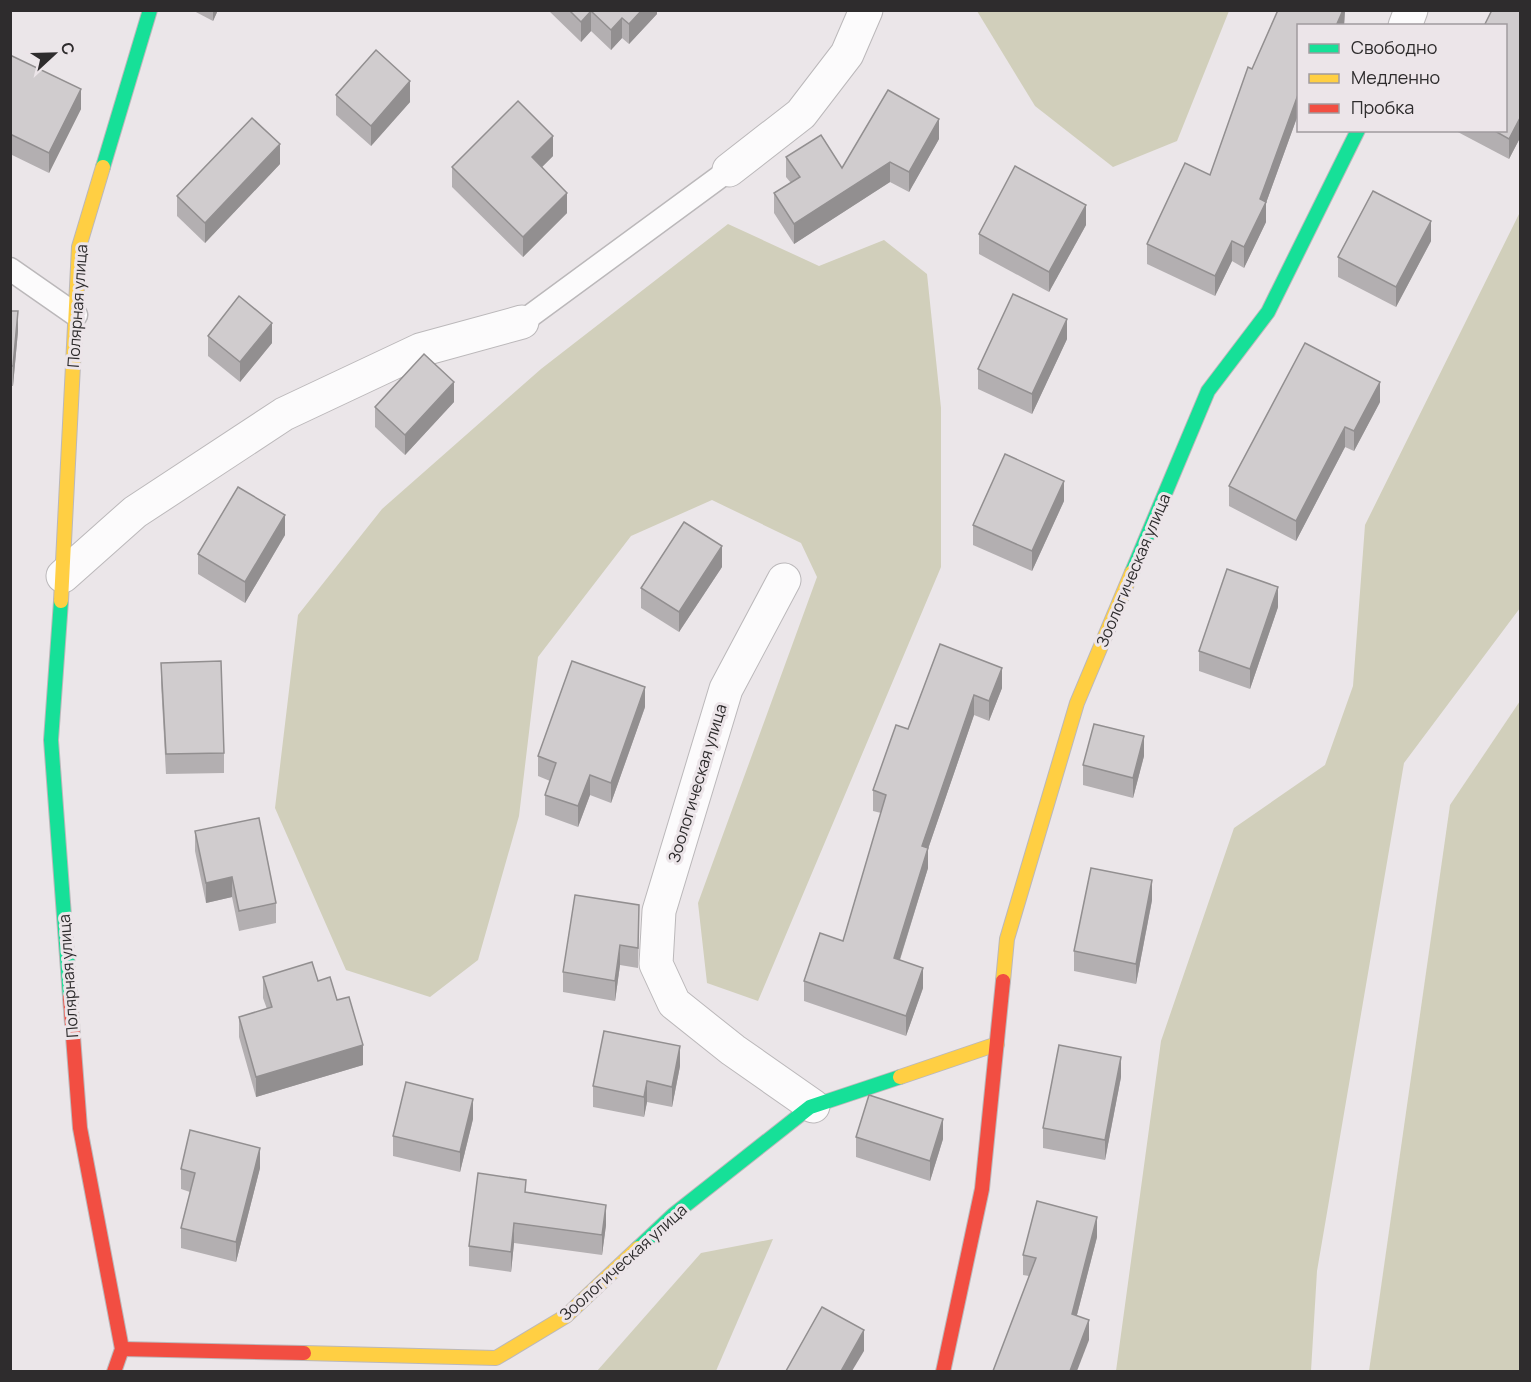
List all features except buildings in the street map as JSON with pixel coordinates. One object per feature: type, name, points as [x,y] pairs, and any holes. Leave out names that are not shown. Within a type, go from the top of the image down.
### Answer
[{"type":"street","name":"Полярная улица","points":[[122,1349],[80,1128],[51,740],[63,576],[79,247],[150,10]]},
{"type":"street","points":[[729,170],[801,114],[847,54],[866,10]]},
{"type":"street","name":"Зоологическая улица","points":[[943,1371],[982,1190],[1007,939],[1077,703],[1208,391],[1268,312],[1357,132]]},
{"type":"street","points":[[63,576],[135,512],[284,414],[420,350],[522,322]]},
{"type":"street","name":"Зоологическая улица","points":[[784,580],[726,690],[659,911],[656,964],[674,1003],[733,1050],[813,1106]]},
{"type":"street","name":"Зоологическая улица","points":[[122,1349],[490,1365],[566,1316],[673,1215],[813,1106],[997,1044]]},
{"type":"street","points":[[114,1371],[122,1349]]},
{"type":"lane","points":[[522,322],[729,170]]},
{"type":"lane","points":[[10,269],[76,315]]},
{"type":"shaded area","points":[[977,11],[1229,11],[1177,141],[1113,167],[1035,106]]},
{"type":"shaded area","points":[[1520,212],[1520,608],[1404,763],[1317,1271],[1311,1371],[1116,1371],[1161,1041],[1234,828],[1325,765],[1353,686],[1365,525]]},
{"type":"shaded area","points":[[728,224],[819,266],[884,240],[927,274],[941,408],[941,567],[758,1001],[707,983],[698,903],[817,577],[801,543],[712,500],[631,536],[538,657],[519,816],[478,960],[430,997],[346,970],[275,808],[298,615],[382,509],[541,369]]},
{"type":"shaded area","points":[[1520,701],[1520,1371],[1369,1371],[1450,805]]},
{"type":"shaded area","points":[[773,1239],[716,1371],[597,1371],[701,1253]]},
{"type":"traffic: fast","points":[[103,167],[150,10]]},
{"type":"traffic: fast","points":[[1132,572],[1208,391],[1268,312],[1357,132]]},
{"type":"traffic: fast","points":[[61,601],[51,740],[70,997]]},
{"type":"traffic: fast","points":[[638,1248],[673,1215],[810,1107],[900,1077]]},
{"type":"traffic: slow","points":[[61,601],[79,247],[103,167]]},
{"type":"traffic: slow","points":[[1003,981],[1007,939],[1077,703],[1132,572]]},
{"type":"traffic: slow","points":[[900,1077],[997,1044]]},
{"type":"traffic: slow","points":[[304,1353],[496,1358],[566,1316],[638,1248]]},
{"type":"traffic: jam","points":[[943,1372],[982,1189],[1003,981]]},
{"type":"traffic: jam","points":[[70,997],[80,1128],[122,1349],[114,1372]]},
{"type":"traffic: jam","points":[[122,1349],[304,1353]]}]
